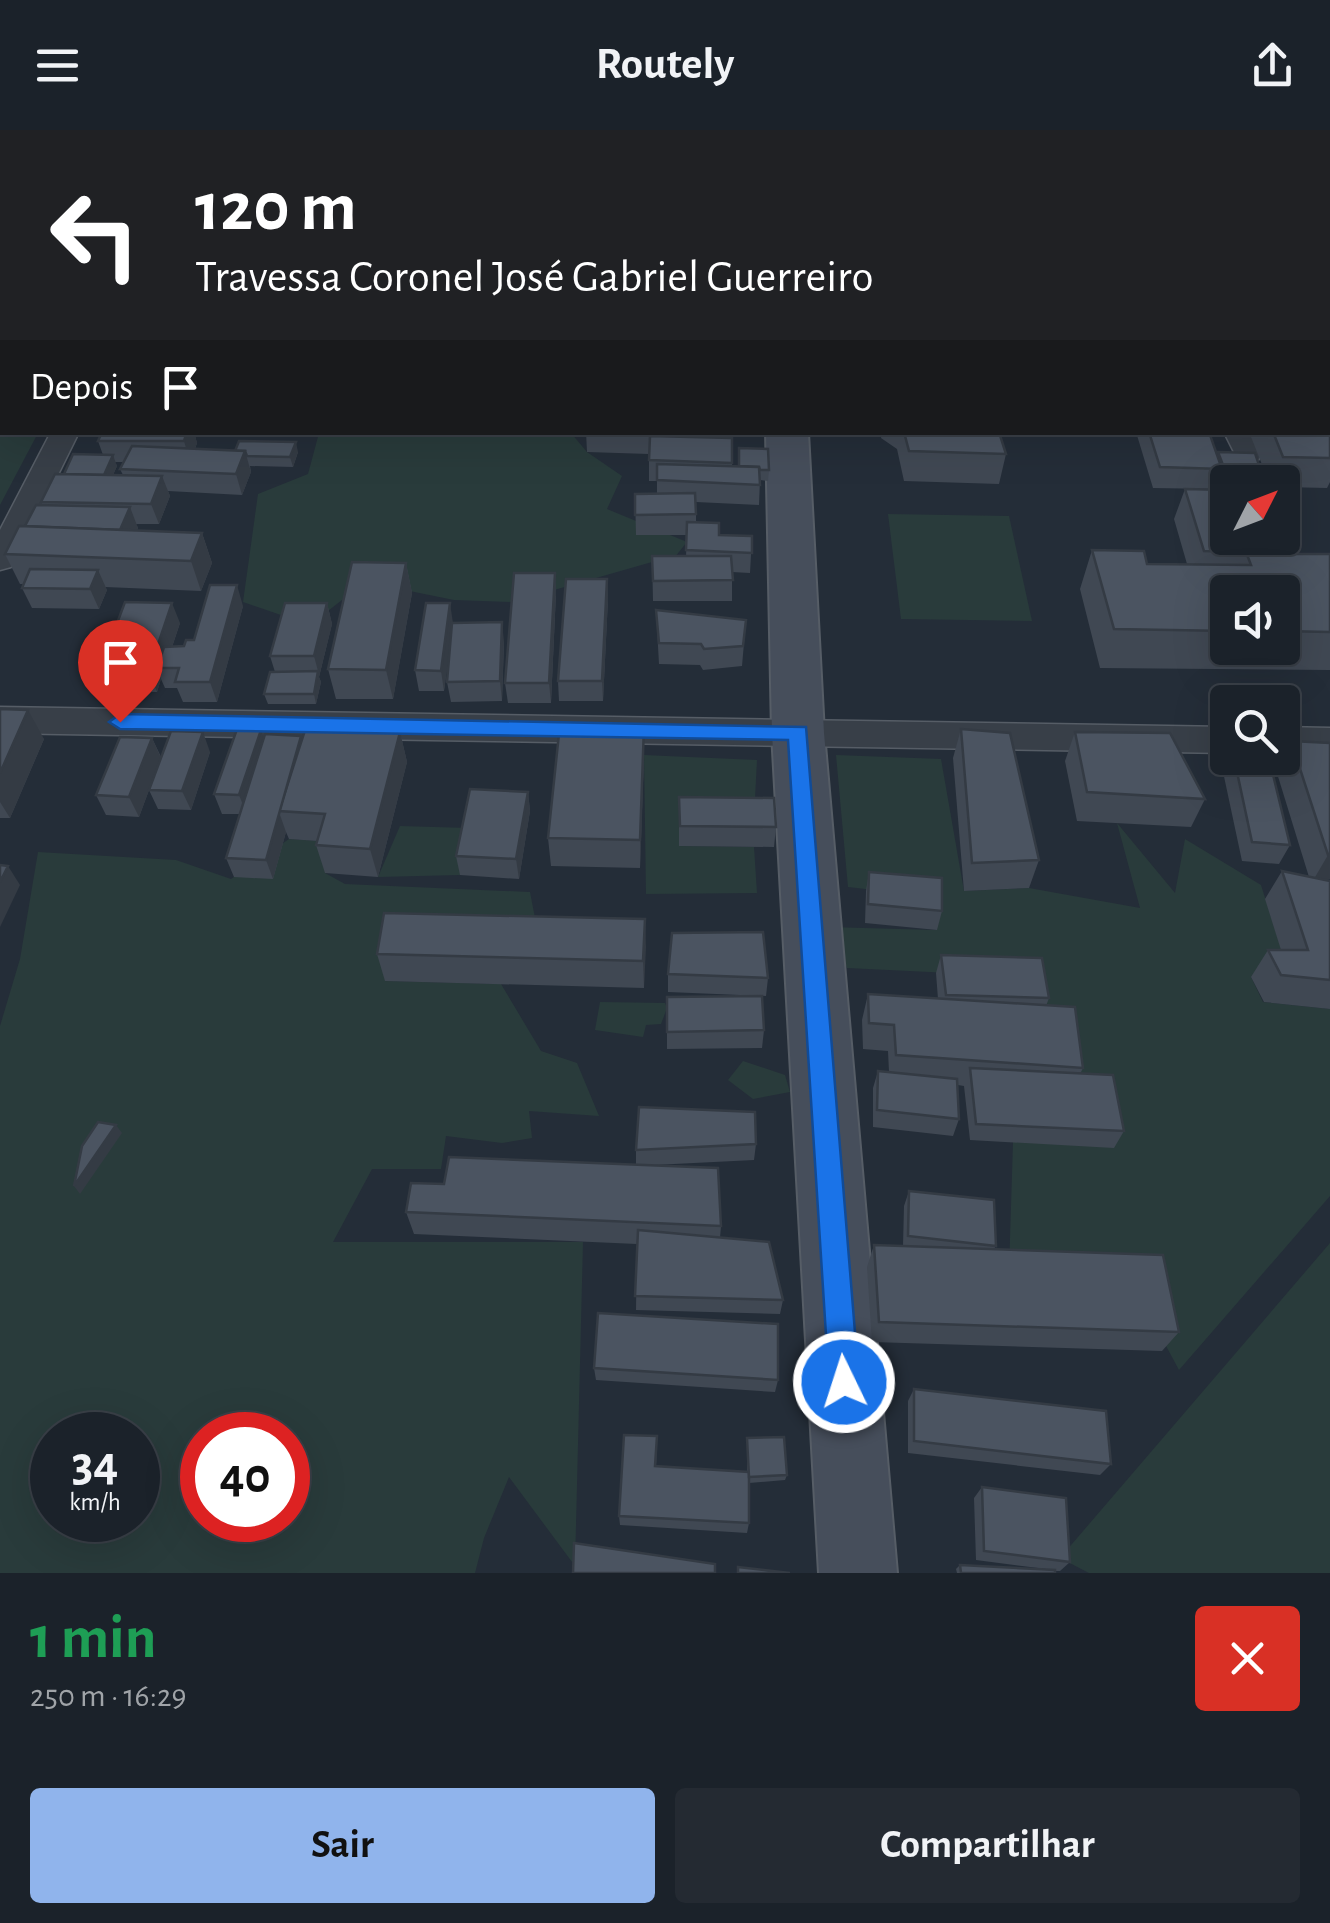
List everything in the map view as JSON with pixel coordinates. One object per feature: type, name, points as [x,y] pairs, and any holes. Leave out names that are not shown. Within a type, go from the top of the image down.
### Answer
[{"type":"street","points":[[0,560],[62,435]]},
{"type":"street","points":[[787,435],[798,733],[858,1573]]},
{"type":"street","points":[[0,720],[1210,740]]},
{"type":"street","points":[[1300,740],[1330,741]]},
{"type":"shaded area","points":[[0,435],[37,435],[0,505]]},
{"type":"shaded area","points":[[318,435],[573,435],[587,452],[622,476],[607,509],[687,542],[670,563],[652,562],[512,602],[454,600],[365,582],[310,625],[243,602],[258,494],[308,474]]},
{"type":"shaded area","points":[[888,514],[1009,516],[1032,621],[901,619]]},
{"type":"shaded area","points":[[644,755],[757,760],[754,818],[679,818],[680,846],[754,847],[757,893],[646,894]]},
{"type":"shaded area","points":[[836,755],[941,759],[964,891],[1029,888],[1140,908],[1117,823],[1175,893],[1185,839],[1261,885],[1290,977],[1251,977],[1263,1002],[1330,1009],[1330,1196],[1179,1370],[1158,1331],[1009,1271],[1013,1142],[1071,1093],[1041,1016],[1034,977],[847,968],[828,927],[936,930],[936,897],[848,887]]},
{"type":"shaded area","points":[[400,826],[469,828],[460,875],[378,877]]},
{"type":"shaded area","points":[[289,839],[334,842],[325,873],[345,884],[530,892],[540,944],[385,981],[501,984],[541,1051],[577,1063],[599,1116],[529,1111],[532,1138],[502,1143],[446,1136],[441,1169],[372,1169],[333,1242],[583,1242],[575,1566],[509,1477],[484,1538],[475,1573],[0,1573],[0,1026],[20,959],[38,852],[176,860],[231,879]]},
{"type":"shaded area","points":[[600,1002],[665,1003],[667,1008],[661,1024],[646,1025],[643,1037],[595,1030]]},
{"type":"shaded area","points":[[743,1061],[785,1075],[790,1092],[753,1099],[728,1080]]},
{"type":"shaded area","points":[[1330,1243],[1330,1573],[1089,1573],[1060,1558]]},
{"type":"building","points":[[101,435],[186,435],[184,441],[98,441]]},
{"type":"building","points":[[905,435],[1000,435],[1006,454],[909,451]]},
{"type":"building","points":[[1150,435],[1210,435],[1221,465],[1210,465],[1210,469],[1160,467]]},
{"type":"building","points":[[1274,435],[1330,435],[1330,458],[1283,457]]},
{"type":"building","points":[[650,436],[732,438],[732,463],[649,460]]},
{"type":"building","points":[[239,441],[296,442],[290,457],[247,456],[245,451],[235,451]]},
{"type":"building","points":[[132,446],[245,451],[236,474],[120,469]]},
{"type":"building","points":[[739,448],[768,449],[769,470],[739,466]]},
{"type":"building","points":[[1218,452],[1255,453],[1259,465],[1241,465],[1223,465]]},
{"type":"building","points":[[73,454],[113,455],[104,475],[64,474]]},
{"type":"building","points":[[657,464],[759,467],[760,485],[657,480]]},
{"type":"building","points":[[55,474],[162,476],[151,504],[41,502]]},
{"type":"building","points":[[1185,489],[1210,490],[1210,551],[1204,551]]},
{"type":"building","points":[[695,493],[696,514],[635,515],[635,494]]},
{"type":"building","points":[[36,505],[130,507],[120,530],[25,526]]},
{"type":"building","points":[[687,522],[719,523],[719,535],[752,536],[752,553],[686,550]]},
{"type":"building","points":[[19,526],[202,533],[191,561],[5,554]]},
{"type":"building","points":[[1092,550],[1144,551],[1147,564],[1251,565],[1247,555],[1330,554],[1330,632],[1300,631],[1300,575],[1210,575],[1210,631],[1114,629]]},
{"type":"building","points":[[652,556],[731,556],[733,580],[653,581]]},
{"type":"building","points":[[352,562],[406,563],[386,670],[328,669]]},
{"type":"building","points":[[30,569],[98,570],[90,589],[22,588]]},
{"type":"building","points":[[514,573],[555,573],[549,683],[505,683]]},
{"type":"building","points":[[566,579],[607,579],[602,681],[558,681]]},
{"type":"building","points":[[210,585],[237,585],[210,682],[175,682],[179,668],[157,668],[164,647],[184,646],[186,640],[194,640]]},
{"type":"building","points":[[125,602],[172,603],[149,671],[99,671]]},
{"type":"building","points":[[285,603],[327,603],[314,656],[270,656]]},
{"type":"building","points":[[426,603],[450,603],[441,671],[415,670]]},
{"type":"building","points":[[656,610],[746,620],[743,646],[704,649],[701,644],[659,643]]},
{"type":"building","points":[[502,622],[500,681],[447,682],[452,623]]},
{"type":"building","points":[[318,671],[314,694],[264,694],[270,672]]},
{"type":"building","points":[[0,709],[28,710],[0,773]]},
{"type":"building","points":[[560,724],[644,726],[640,840],[548,838]]},
{"type":"building","points":[[306,727],[400,732],[370,849],[316,845],[325,814],[279,811]]},
{"type":"building","points":[[237,729],[261,730],[239,795],[214,794]]},
{"type":"building","points":[[961,729],[1010,733],[1039,860],[972,863]]},
{"type":"building","points":[[171,731],[203,732],[182,791],[149,790]]},
{"type":"building","points":[[1075,732],[1170,733],[1205,799],[1087,792]]},
{"type":"building","points":[[265,734],[301,736],[266,860],[226,858]]},
{"type":"building","points":[[120,737],[152,738],[129,797],[96,795]]},
{"type":"building","points":[[1300,741],[1330,743],[1328,855],[1300,769]]},
{"type":"building","points":[[1238,775],[1273,775],[1290,845],[1252,842]]},
{"type":"building","points":[[470,789],[528,792],[516,859],[456,856]]},
{"type":"building","points":[[679,797],[774,798],[776,827],[680,826]]},
{"type":"building","points":[[0,865],[8,866],[0,882]]},
{"type":"building","points":[[1282,871],[1330,881],[1330,980],[1281,975],[1268,950],[1308,950]]},
{"type":"building","points":[[869,872],[942,878],[942,911],[868,904]]},
{"type":"building","points":[[384,913],[645,919],[643,961],[377,954]]},
{"type":"building","points":[[763,932],[768,978],[668,974],[672,933]]},
{"type":"building","points":[[941,955],[1042,958],[1049,998],[946,995]]},
{"type":"building","points":[[868,994],[1075,1007],[1083,1068],[896,1055],[894,1025],[869,1023]]},
{"type":"building","points":[[762,996],[764,1030],[667,1032],[667,997]]},
{"type":"building","points":[[970,1068],[1113,1075],[1124,1131],[976,1124]]},
{"type":"building","points":[[878,1071],[957,1079],[959,1119],[877,1110]]},
{"type":"building","points":[[639,1107],[755,1112],[756,1144],[636,1150]]},
{"type":"building","points":[[98,1122],[116,1125],[74,1186],[82,1146]]},
{"type":"building","points":[[449,1157],[718,1168],[721,1226],[406,1212],[411,1183],[444,1184]]},
{"type":"building","points":[[909,1191],[994,1200],[996,1246],[908,1236]]},
{"type":"building","points":[[638,1230],[769,1242],[783,1300],[635,1296]]},
{"type":"building","points":[[874,1245],[1163,1255],[1179,1332],[879,1322]]},
{"type":"building","points":[[598,1313],[778,1324],[778,1380],[594,1368]]},
{"type":"building","points":[[914,1389],[1106,1411],[1111,1464],[914,1441]]},
{"type":"building","points":[[624,1435],[657,1436],[655,1466],[749,1472],[749,1523],[619,1516]]},
{"type":"building","points":[[784,1437],[787,1475],[749,1477],[747,1438]]},
{"type":"building","points":[[982,1487],[1066,1498],[1070,1562],[984,1551]]},
{"type":"building","points":[[574,1543],[715,1564],[715,1573],[573,1573]]},
{"type":"building","points":[[960,1565],[1055,1570],[1055,1573],[961,1573]]},
{"type":"building","points":[[738,1567],[790,1573],[738,1573]]},
{"type":"route","points":[[120,722],[798,733],[844,1382]]}]
